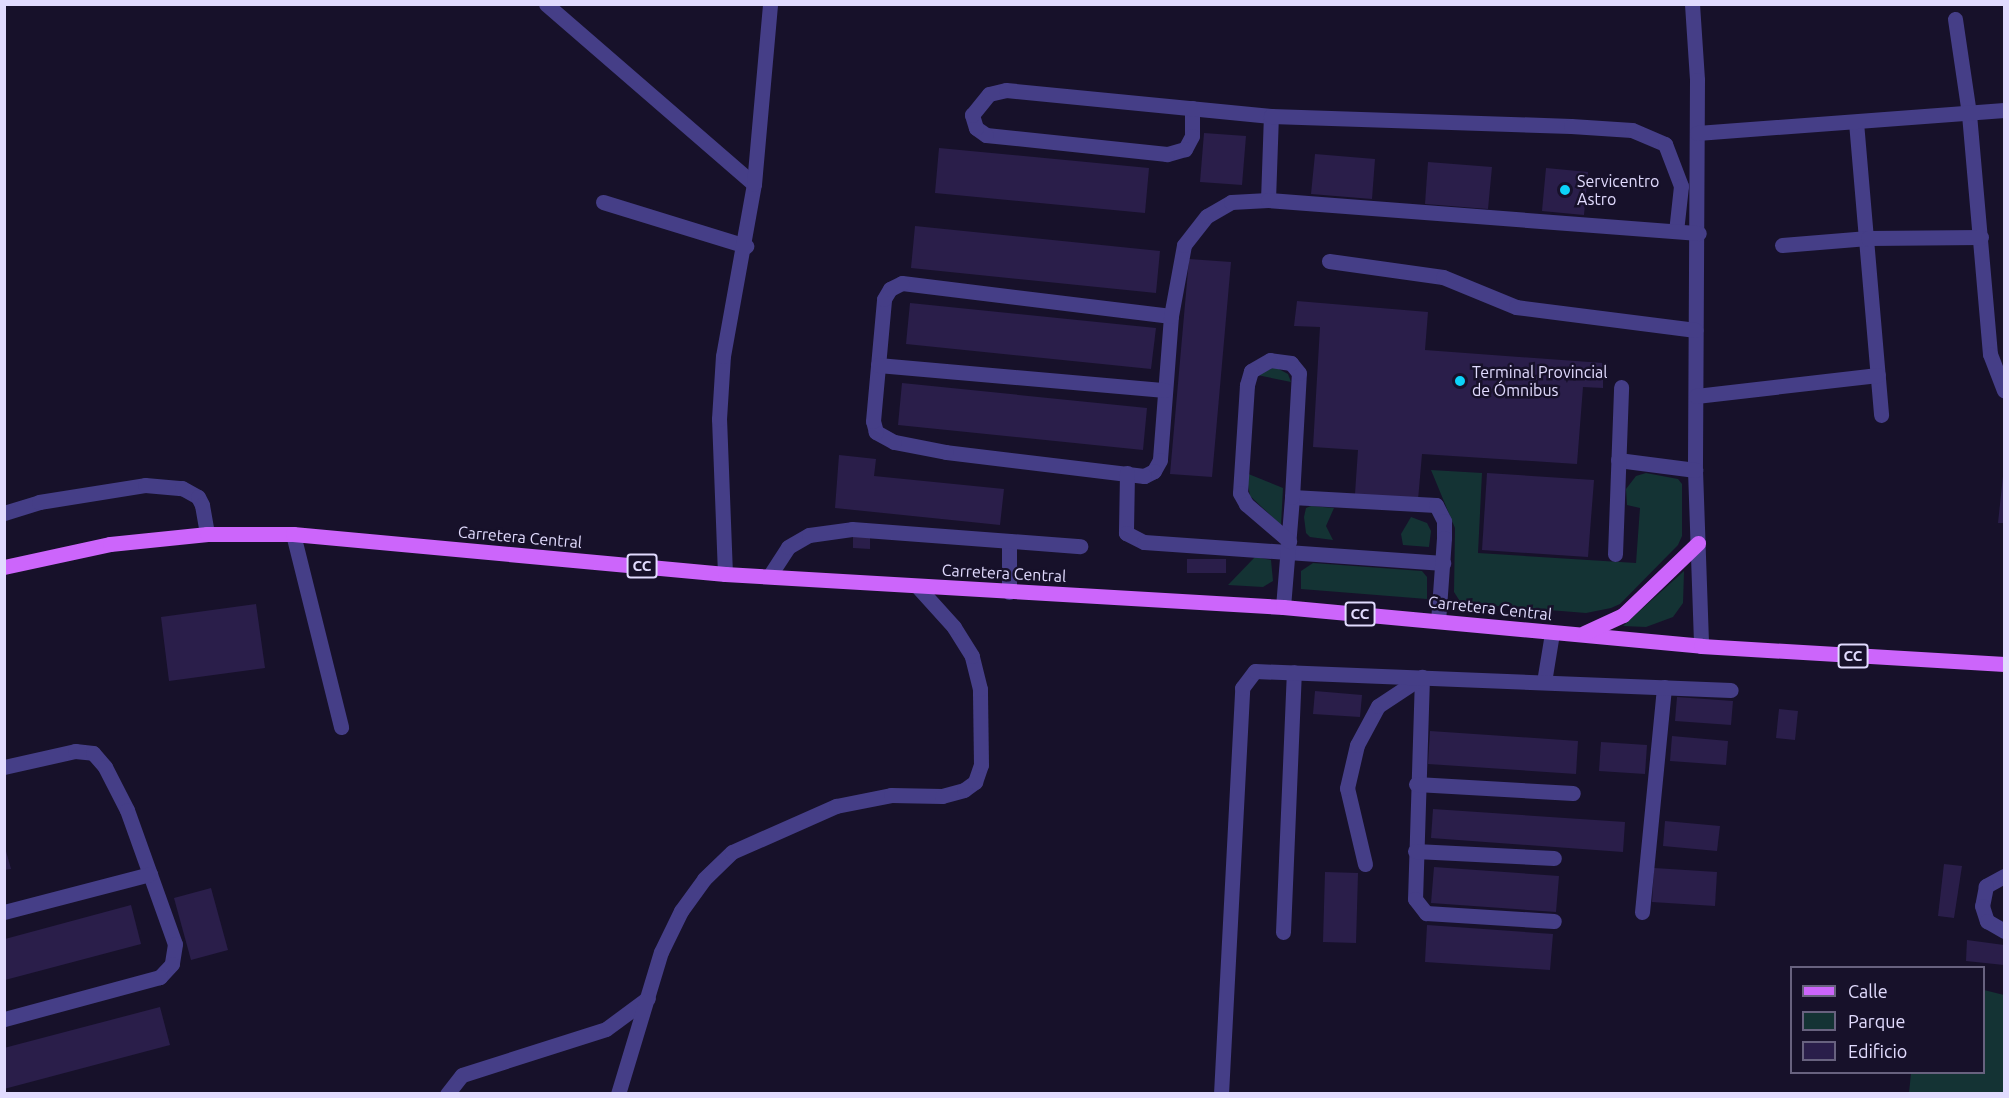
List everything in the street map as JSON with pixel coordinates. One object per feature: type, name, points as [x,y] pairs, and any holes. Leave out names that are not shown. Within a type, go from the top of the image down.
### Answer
[{"type":"main road","name":"Carretera Central","points":[[4,567],[110,544],[207,534],[292,534],[725,574],[1283,607],[1701,646],[2004,664]]},
{"type":"main road","points":[[1581,634],[1623,615],[1698,543]]},
{"type":"street","points":[[546,4],[754,184]]},
{"type":"street","points":[[725,574],[719,419],[723,356],[746,246],[754,184],[770,4]]},
{"type":"street","points":[[1692,4],[1699,233],[1695,470],[1701,646]]},
{"type":"street","points":[[1955,19],[1969,114],[1990,354],[2004,390]]},
{"type":"street","points":[[1192,108],[1192,136],[1185,149],[1167,154],[986,135],[976,128],[972,115],[989,94],[1006,90],[1192,108],[1270,116],[1632,130],[1665,144],[1681,186],[1676,231]]},
{"type":"street","points":[[1697,133],[2004,110]]},
{"type":"street","points":[[1268,200],[1270,116]]},
{"type":"street","points":[[1856,122],[1868,238],[1881,414]]},
{"type":"street","points":[[1171,316],[902,283],[890,289],[884,299],[873,421],[876,432],[894,442],[1144,476],[1154,471],[1160,460],[1171,316],[1184,245],[1207,216],[1231,202],[1268,200],[1699,233]]},
{"type":"street","points":[[603,202],[746,246]]},
{"type":"street","points":[[1782,245],[1868,238],[1981,237]]},
{"type":"street","points":[[1329,261],[1443,277],[1516,307],[1696,330]]},
{"type":"street","points":[[1283,607],[1288,547],[1292,497],[1299,373],[1291,363],[1270,360],[1251,371],[1247,385],[1240,493],[1246,504],[1288,547]]},
{"type":"street","points":[[878,365],[1166,390]]},
{"type":"street","points":[[1696,396],[1878,375]]},
{"type":"street","points":[[1615,554],[1621,387]]},
{"type":"street","points":[[1618,460],[1695,470]]},
{"type":"street","points":[[1127,473],[1126,533],[1144,542],[1288,547],[1443,563]]},
{"type":"street","points":[[4,513],[39,502],[145,485],[182,488],[198,497],[202,505],[207,534]]},
{"type":"street","points":[[1292,497],[1436,506],[1444,521],[1438,621]]},
{"type":"street","points":[[770,575],[788,547],[809,535],[852,529],[1080,546]]},
{"type":"street","points":[[292,534],[341,727]]},
{"type":"street","points":[[1009,541],[1009,592]]},
{"type":"street","points":[[618,1094],[661,952],[681,911],[704,879],[732,852],[836,806],[891,795],[942,796],[964,790],[975,782],[981,765],[980,689],[972,656],[954,627],[917,586]]},
{"type":"street","points":[[1545,682],[1552,633]]},
{"type":"street","points":[[1221,1094],[1242,688],[1255,671],[1731,690]]},
{"type":"street","points":[[1283,932],[1294,672]]},
{"type":"street","points":[[1422,677],[1416,784],[1415,899],[1426,913],[1554,921]]},
{"type":"street","points":[[1365,864],[1347,788],[1356,745],[1378,706],[1422,677]]},
{"type":"street","points":[[1642,912],[1664,687]]},
{"type":"street","points":[[4,767],[75,751],[93,753],[105,767],[127,810],[175,944],[172,964],[160,977],[4,1019]]},
{"type":"street","points":[[1416,784],[1573,793]]},
{"type":"street","points":[[1415,851],[1554,858]]},
{"type":"street","points":[[4,912],[150,874]]},
{"type":"street","points":[[2004,876],[1986,886],[1982,906],[1987,921],[2004,931]]},
{"type":"street","points":[[447,1094],[462,1075],[606,1029],[648,998]]},
{"type":"green space","points":[[1275,367],[1288,374],[1291,382],[1257,375]]},
{"type":"green space","points":[[1431,470],[1482,473],[1478,553],[1636,563],[1640,508],[1627,505],[1626,489],[1636,476],[1646,473],[1678,479],[1682,484],[1682,536],[1678,545],[1620,604],[1611,608],[1586,613],[1461,603],[1454,592],[1455,528]]},
{"type":"green space","points":[[1246,473],[1283,488],[1281,525],[1250,496]]},
{"type":"green space","points":[[1311,506],[1334,508],[1326,526],[1333,540],[1310,537],[1306,533],[1304,517],[1306,508]]},
{"type":"green space","points":[[1411,517],[1427,523],[1431,531],[1429,547],[1403,545],[1401,534]]},
{"type":"green space","points":[[1255,557],[1271,560],[1273,581],[1263,587],[1228,585]]},
{"type":"green space","points":[[1313,563],[1422,571],[1427,577],[1427,599],[1301,589],[1301,571]]},
{"type":"green space","points":[[1684,571],[1683,603],[1673,617],[1646,627],[1623,626]]},
{"type":"green space","points":[[1985,990],[2004,995],[2004,1093],[1909,1093],[1911,1074],[1985,1074]]},
{"type":"building","points":[[1204,133],[1246,136],[1242,185],[1200,182]]},
{"type":"building","points":[[939,148],[1149,168],[1145,213],[935,193]]},
{"type":"building","points":[[1315,154],[1375,159],[1372,199],[1311,194]]},
{"type":"building","points":[[1428,162],[1492,167],[1488,209],[1425,204]]},
{"type":"building","points":[[1546,168],[1588,172],[1584,215],[1542,211]]},
{"type":"building","points":[[915,226],[1160,251],[1156,293],[911,268]]},
{"type":"building","points":[[1189,259],[1231,262],[1212,477],[1170,474]]},
{"type":"building","name":"Terminal Provincial de Ómnibus","points":[[1297,301],[1428,312],[1425,350],[1603,363],[1603,388],[1583,387],[1577,464],[1422,454],[1418,500],[1355,494],[1358,450],[1313,447],[1320,327],[1294,326]]},
{"type":"building","points":[[910,303],[1156,328],[1151,369],[906,344]]},
{"type":"building","points":[[902,383],[1147,408],[1143,450],[898,425]]},
{"type":"building","points":[[839,455],[876,459],[874,476],[1004,489],[1000,525],[835,508]]},
{"type":"building","points":[[1487,473],[1594,480],[1588,557],[1482,550]]},
{"type":"building","points":[[2003,476],[2004,523],[1998,523]]},
{"type":"building","points":[[853,537],[870,537],[870,549],[853,548]]},
{"type":"building","points":[[1187,559],[1226,559],[1226,573],[1187,573]]},
{"type":"building","points":[[256,604],[265,668],[169,681],[161,617]]},
{"type":"building","points":[[1315,691],[1362,695],[1360,717],[1313,714]]},
{"type":"building","points":[[1677,697],[1733,701],[1731,725],[1675,721]]},
{"type":"building","points":[[1779,709],[1798,711],[1795,740],[1776,738]]},
{"type":"building","points":[[1430,731],[1578,741],[1576,774],[1428,764]]},
{"type":"building","points":[[1672,736],[1728,741],[1726,765],[1670,761]]},
{"type":"building","points":[[1601,742],[1647,745],[1645,774],[1599,771]]},
{"type":"building","points":[[1433,809],[1625,822],[1623,852],[1431,838]]},
{"type":"building","points":[[1665,821],[1720,826],[1717,851],[1663,846]]},
{"type":"building","points":[[4,844],[11,869],[4,870]]},
{"type":"building","points":[[1944,864],[1962,866],[1954,918],[1938,916]]},
{"type":"building","points":[[1434,867],[1559,876],[1556,912],[1431,903]]},
{"type":"building","points":[[1654,868],[1717,872],[1715,906],[1652,902]]},
{"type":"building","points":[[1325,872],[1358,873],[1356,943],[1323,942]]},
{"type":"building","points":[[211,888],[228,950],[191,960],[174,898]]},
{"type":"building","points":[[131,905],[141,944],[5,980],[5,939]]},
{"type":"building","points":[[1427,925],[1553,934],[1550,970],[1425,962]]},
{"type":"building","points":[[1967,940],[2004,945],[2004,965],[1966,961]]},
{"type":"building","points":[[160,1007],[170,1045],[4,1089],[4,1048]]},
{"type":"place","name":"Servicentro Astro","points":[[1565,190]]},
{"type":"place","name":"Terminal Provincial de Ómnibus","points":[[1460,381]]}]
